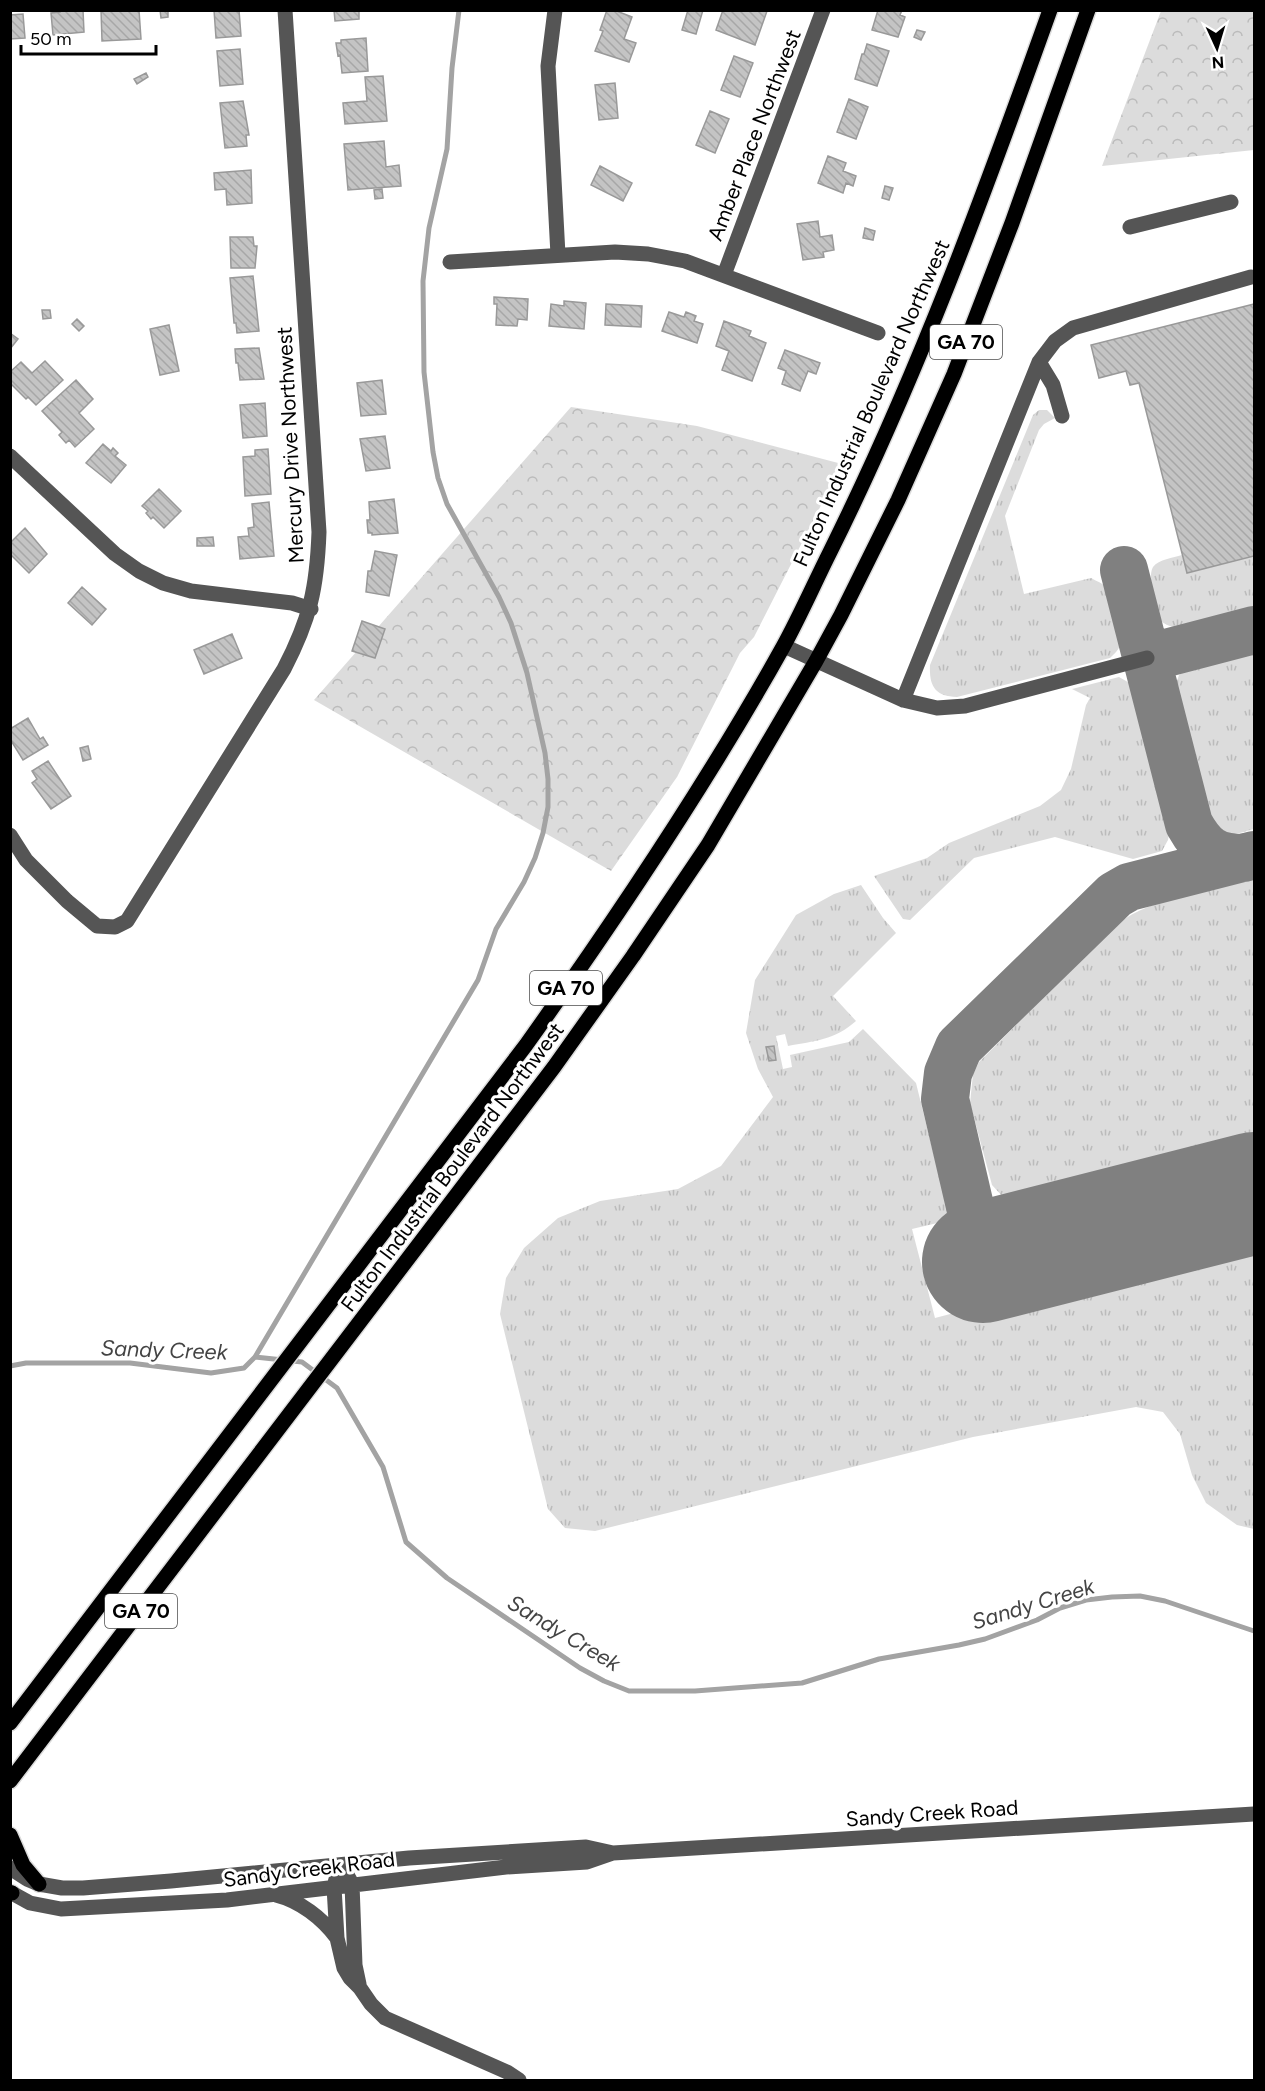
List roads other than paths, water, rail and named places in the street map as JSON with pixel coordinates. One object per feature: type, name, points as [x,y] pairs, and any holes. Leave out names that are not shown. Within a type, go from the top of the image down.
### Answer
[{"type":"main road","name":"Fulton Industrial Boulevard Northwest","points":[[10,1723],[526,1045],[679,822],[784,645],[860,491],[923,350],[962,252],[1050,10]]},
{"type":"main road","name":"Fulton Industrial Boulevard Northwest","points":[[10,1781],[554,1067],[708,845],[816,661],[898,500],[954,374],[1012,223],[1088,10]]},
{"type":"main road","points":[[10,1835],[23,1865],[39,1884]]},
{"type":"street","name":"Mercury Drive Northwest","points":[[10,835],[26,860],[97,926],[115,927],[127,921],[284,669],[298,642],[310,609],[318,571],[320,532],[285,10]]},
{"type":"street","points":[[555,10],[548,66],[558,255]]},
{"type":"street","name":"Amber Place Northwest","points":[[724,275],[823,10]]},
{"type":"street","points":[[1130,227],[1231,202]]},
{"type":"street","points":[[450,262],[615,252],[648,254],[685,261],[878,333]]},
{"type":"street","points":[[903,700],[1039,363],[1055,341],[1072,328],[1251,278]]},
{"type":"street","points":[[1039,363],[1053,385],[1062,416]]},
{"type":"street","points":[[10,456],[115,554],[139,571],[163,583],[191,591],[292,603],[310,609]]},
{"type":"street","points":[[784,645],[903,700],[936,708],[965,706],[1147,658]]},
{"type":"street","name":"Sandy Creek Road","points":[[11,1893],[30,1903],[61,1909],[227,1900],[506,1867],[587,1862],[613,1853],[1254,1814]]},
{"type":"street","name":"Sandy Creek Road","points":[[10,1868],[39,1884],[62,1888],[83,1888],[409,1858],[586,1847],[613,1853]]},
{"type":"street","points":[[341,1865],[352,1884],[354,1965],[360,1988]]},
{"type":"street","points":[[341,1865],[334,1887],[337,1938],[344,1968],[371,2004],[385,2018],[507,2072],[519,2080]]},
{"type":"street","points":[[273,1894],[303,1906],[337,1938]]},
{"type":"waterway","points":[[10,1366],[26,1363],[130,1363],[211,1373],[244,1368],[255,1357],[478,980],[496,929],[524,882],[535,858],[548,807],[548,779],[545,753],[527,673],[511,623],[447,504],[438,478],[424,372],[423,281],[429,228],[447,149],[452,68],[459,10]]},
{"type":"waterway","name":"Sandy Creek","points":[[255,1357],[302,1362],[337,1388],[383,1467],[406,1542],[447,1578],[580,1668],[629,1691],[695,1691],[802,1683],[879,1659],[985,1639],[1037,1620],[1060,1608],[1086,1600],[1112,1597],[1140,1596],[1165,1601],[1254,1631]]}]
